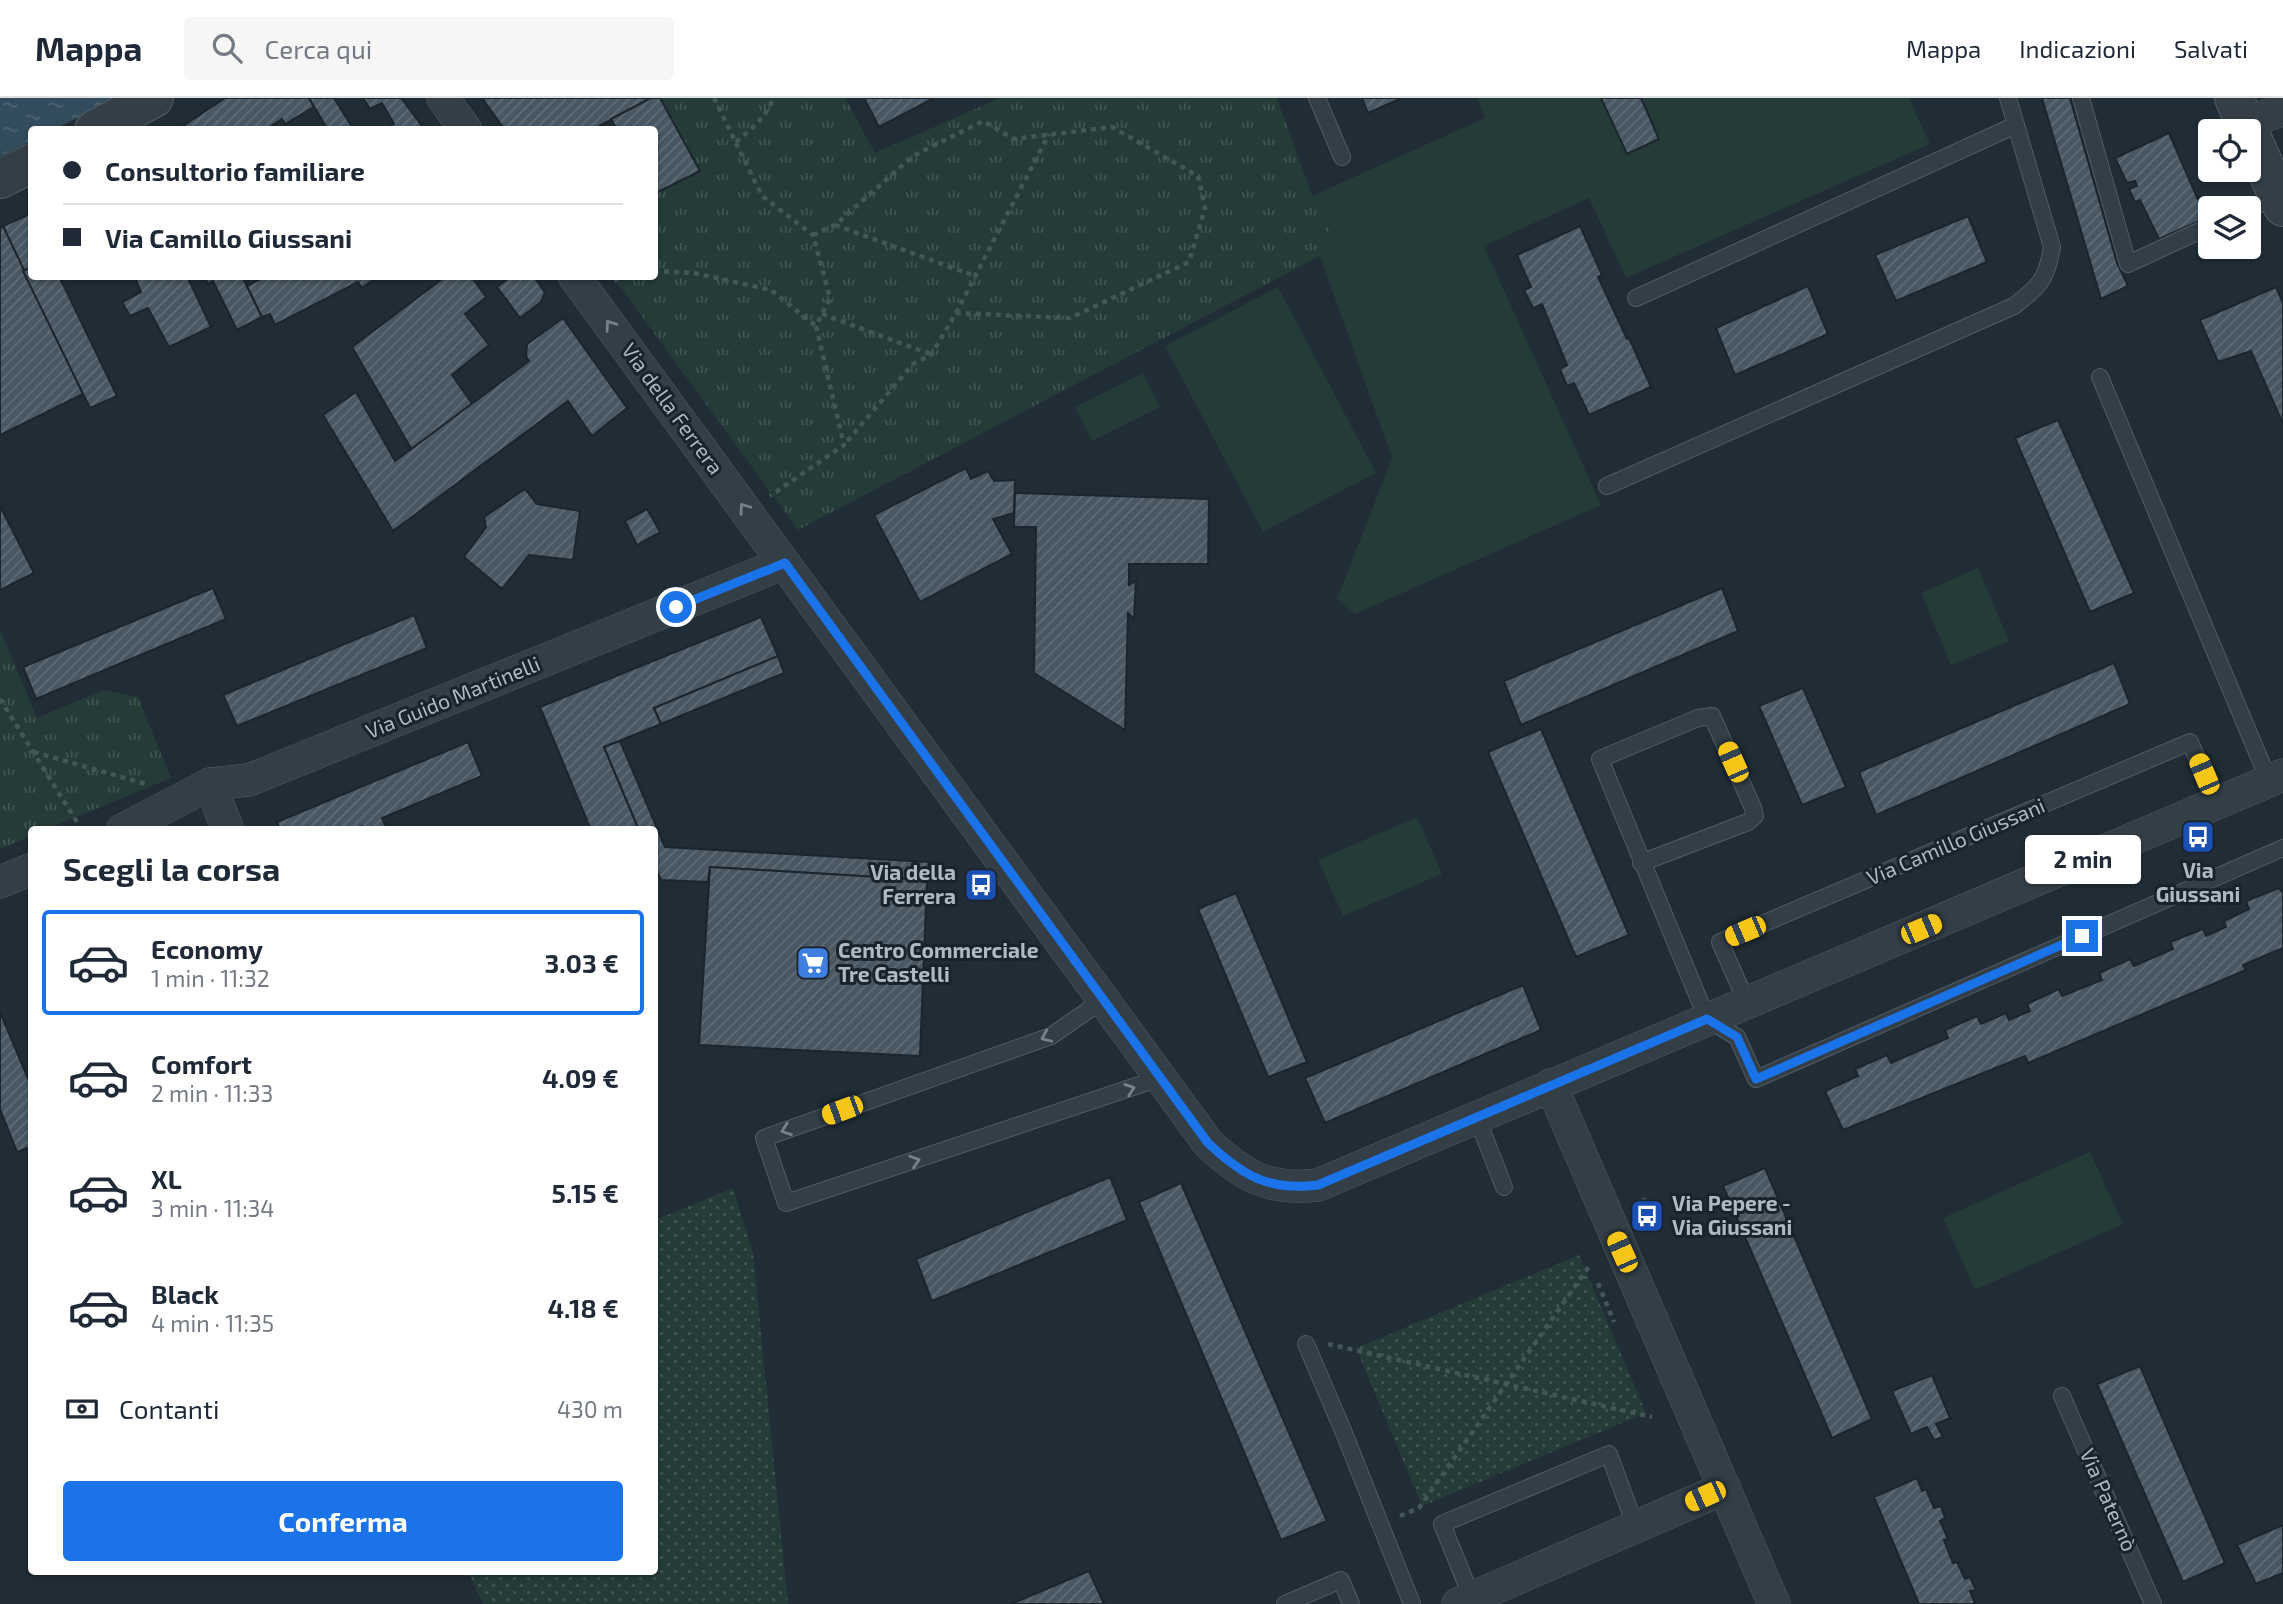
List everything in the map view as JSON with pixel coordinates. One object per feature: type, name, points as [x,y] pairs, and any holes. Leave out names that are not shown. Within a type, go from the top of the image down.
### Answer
[{"type":"street","points":[[102,126],[154,98]]},
{"type":"street","points":[[443,98],[463,126]]},
{"type":"street","points":[[2270,204],[2240,111],[2283,109]]},
{"type":"street","points":[[0,179],[28,165]]},
{"type":"street","name":"Via della Ferrera","points":[[577,280],[1160,1079],[1208,1143],[1226,1160],[1249,1176],[1272,1185],[1318,1185],[1477,1118]]},
{"type":"street","name":"Via Guido Martinelli","points":[[130,826],[210,784],[249,780],[785,563]]},
{"type":"street","points":[[1477,1118],[2276,778]]},
{"type":"street","points":[[210,784],[226,826]]},
{"type":"street","points":[[0,881],[28,870]]},
{"type":"street","points":[[1551,1086],[1774,1604]]},
{"type":"street","points":[[1465,1601],[1725,1488]]},
{"type":"lane","points":[[1317,98],[1342,157]]},
{"type":"lane","points":[[1607,486],[2014,306],[2038,288],[2049,266],[2052,247],[2008,98]]},
{"type":"lane","points":[[2081,98],[2127,264],[2198,231]]},
{"type":"lane","points":[[1636,298],[2016,125]]},
{"type":"lane","points":[[2099,377],[2276,778]]},
{"type":"lane","points":[[1641,863],[1748,822],[1755,816],[1712,716],[1698,718],[1600,759],[1641,863],[1707,1019],[1737,1037],[1756,1079],[2283,848]]},
{"type":"lane","name":"Via Camillo Giussani","points":[[1747,1003],[1720,942],[2190,742],[2217,804]]},
{"type":"lane","points":[[1103,1000],[1051,1036],[764,1138],[786,1203],[1160,1079]]},
{"type":"lane","points":[[1477,1118],[1504,1187]]},
{"type":"lane","points":[[1306,1344],[1412,1604]]},
{"type":"lane","name":"Via Paternò","points":[[2062,1396],[2153,1604]]},
{"type":"lane","points":[[1465,1601],[1442,1524],[1609,1454],[1636,1528]]},
{"type":"lane","points":[[1284,1604],[1341,1580],[1351,1604]]},
{"type":"path","points":[[714,98],[762,196],[813,235],[830,298],[816,326]]},
{"type":"path","points":[[736,142],[760,121],[773,98]]},
{"type":"path","points":[[813,235],[835,225],[912,156],[983,121],[1014,139],[1112,127],[1198,176],[1205,208],[1189,262],[1070,318],[956,313]]},
{"type":"path","points":[[769,497],[844,445],[913,364],[931,355],[956,313],[1049,134]]},
{"type":"path","points":[[835,225],[975,276]]},
{"type":"path","points":[[658,271],[694,273],[771,290],[816,326],[844,445]]},
{"type":"path","points":[[822,314],[931,355]]},
{"type":"path","points":[[0,699],[77,822]]},
{"type":"path","points":[[33,752],[147,785]]},
{"type":"path","points":[[1643,1198],[1655,1225]]},
{"type":"path","points":[[1380,1525],[1419,1508],[1590,1265]]},
{"type":"path","points":[[1598,1283],[1614,1322]]},
{"type":"path","points":[[1326,1343],[1651,1418]]},
{"type":"green space","points":[[660,98],[845,98],[875,153],[1000,98],[1277,98],[1312,196],[1339,250],[1320,256],[798,530],[615,280],[658,280],[658,192],[699,171]]},
{"type":"green space","points":[[1477,98],[1909,98],[1930,144],[1626,278],[1589,198],[1484,246],[1601,505],[1355,614],[1337,599],[1392,458],[1320,256],[1339,250],[1312,196],[1485,118]]},
{"type":"green space","points":[[1278,287],[1376,473],[1263,532],[1165,346]]},
{"type":"green space","points":[[1143,373],[1160,407],[1092,441],[1075,407]]},
{"type":"green space","points":[[1978,568],[2009,641],[1951,665],[1921,593]]},
{"type":"green space","points":[[0,630],[37,718],[103,690],[138,697],[171,778],[54,826],[28,826],[28,837],[0,849]]},
{"type":"green space","points":[[1417,817],[1442,874],[1343,916],[1318,860]]},
{"type":"green space","points":[[2090,1152],[2123,1224],[1975,1290],[1943,1218]]},
{"type":"green space","points":[[733,1188],[753,1252],[788,1604],[483,1604],[469,1575],[658,1575],[658,1219]]},
{"type":"green space","points":[[1579,1255],[1646,1413],[1422,1506],[1356,1348]]},
{"type":"water","points":[[0,98],[117,98],[61,126],[28,126],[28,142],[0,156]]},
{"type":"building","points":[[225,98],[309,98],[314,107],[285,124],[282,119],[271,126],[183,126]]},
{"type":"building","points":[[309,98],[334,98],[352,126],[326,126]]},
{"type":"building","points":[[363,98],[401,98],[422,126],[391,126],[394,124],[382,103],[370,109]]},
{"type":"building","points":[[482,98],[651,98],[599,126],[502,126]]},
{"type":"building","points":[[651,98],[660,98],[700,171],[658,192],[658,126],[615,126],[611,119]]},
{"type":"building","points":[[864,98],[934,98],[879,127]]},
{"type":"building","points":[[1362,98],[1402,98],[1368,113]]},
{"type":"building","points":[[1601,98],[1641,98],[1659,139],[1627,154]]},
{"type":"building","points":[[2042,98],[2070,98],[2117,263],[2128,286],[2101,299]]},
{"type":"building","points":[[2169,133],[2198,200],[2198,222],[2159,239],[2140,200],[2135,202],[2129,189],[2137,186],[2135,181],[2127,183],[2115,158]]},
{"type":"building","points":[[28,215],[28,269],[23,271],[3,226]]},
{"type":"building","points":[[1968,216],[1987,262],[1896,301],[1875,255]]},
{"type":"building","points":[[3,226],[83,394],[0,435],[0,228]]},
{"type":"building","points":[[1580,226],[1602,275],[1598,277],[1651,387],[1589,415],[1574,383],[1567,386],[1560,369],[1567,365],[1542,304],[1533,308],[1524,290],[1531,287],[1517,255]]},
{"type":"building","points":[[28,269],[28,280],[61,280],[117,396],[90,408],[23,271]]},
{"type":"building","points":[[136,280],[189,280],[211,327],[169,347],[148,308],[130,316],[122,302],[141,292]]},
{"type":"building","points":[[206,280],[244,280],[262,317],[237,330],[213,281],[208,284]]},
{"type":"building","points":[[258,280],[373,280],[362,288],[358,282],[275,325],[270,314],[262,317],[247,286]]},
{"type":"building","points":[[441,280],[474,280],[486,297],[465,314],[489,345],[452,375],[473,405],[412,450],[352,347]]},
{"type":"building","points":[[506,280],[537,280],[545,293],[541,302],[520,318],[497,287]]},
{"type":"building","points":[[1808,286],[1828,334],[1735,375],[1716,328]]},
{"type":"building","points":[[2276,287],[2283,303],[2283,424],[2251,351],[2218,362],[2200,320]]},
{"type":"building","points":[[563,318],[627,408],[592,436],[568,401],[393,531],[323,415],[356,392],[395,461],[529,361],[526,356],[527,344]]},
{"type":"building","points":[[2058,420],[2134,593],[2090,612],[2015,438]]},
{"type":"building","points":[[966,468],[971,479],[988,471],[994,481],[1015,480],[1014,513],[993,519],[1012,554],[920,602],[874,515]]},
{"type":"building","points":[[525,489],[537,504],[580,511],[573,560],[529,555],[502,589],[464,557],[486,527],[484,517]]},
{"type":"building","points":[[1015,493],[1209,499],[1208,564],[1129,564],[1129,585],[1136,581],[1134,618],[1128,613],[1125,730],[1034,673],[1036,527],[1014,527]]},
{"type":"building","points":[[0,506],[34,573],[0,590]]},
{"type":"building","points":[[647,509],[660,532],[637,545],[625,521]]},
{"type":"building","points":[[213,588],[226,619],[36,699],[23,667]]},
{"type":"building","points":[[1722,588],[1738,631],[1521,725],[1504,681]]},
{"type":"building","points":[[414,615],[427,648],[237,726],[223,695]]},
{"type":"building","points":[[761,617],[778,656],[654,708],[661,724],[604,747],[637,826],[589,826],[540,707]]},
{"type":"building","points":[[778,656],[784,673],[661,724],[654,708]]},
{"type":"building","points":[[2114,663],[2130,704],[1876,815],[1859,772]]},
{"type":"building","points":[[1803,688],[1846,787],[1802,805],[1759,706]]},
{"type":"building","points":[[1541,729],[1629,935],[1576,957],[1488,752]]},
{"type":"building","points":[[620,741],[656,826],[637,826],[604,747]]},
{"type":"building","points":[[468,742],[482,776],[382,818],[385,826],[278,826],[277,822]]},
{"type":"building","points":[[658,831],[665,847],[929,862],[927,880],[710,867],[708,882],[661,880],[658,874]]},
{"type":"building","name":"Centro Commerciale Tre Castelli","points":[[710,867],[927,880],[920,1056],[699,1045]]},
{"type":"building","points":[[2279,888],[2283,893],[2283,948],[2243,965],[2246,970],[2028,1063],[2025,1056],[1843,1130],[1825,1091],[1858,1076],[1855,1069],[1887,1055],[1891,1063],[1948,1038],[1945,1030],[1977,1016],[1981,1024],[2006,1013],[2009,1020],[2030,1011],[2027,1004],[2059,989],[2062,996],[2102,980],[2099,973],[2130,959],[2134,966],[2173,949],[2170,942],[2203,929],[2206,936],[2226,927],[2224,921],[2249,909],[2246,901]]},
{"type":"building","points":[[1236,893],[1307,1062],[1268,1077],[1198,909]]},
{"type":"building","points":[[1523,985],[1541,1030],[1325,1123],[1305,1078]]},
{"type":"building","points":[[0,1012],[28,1078],[28,1148],[17,1152],[0,1109]]},
{"type":"building","points":[[1765,1168],[1872,1419],[1832,1438],[1723,1186]]},
{"type":"building","points":[[1110,1177],[1127,1220],[932,1301],[916,1259]]},
{"type":"building","points":[[1181,1183],[1327,1521],[1281,1540],[1139,1202]]},
{"type":"building","points":[[2140,1366],[2225,1563],[2183,1582],[2097,1384]]},
{"type":"building","points":[[1932,1375],[1950,1418],[1936,1424],[1943,1437],[1934,1440],[1927,1427],[1911,1434],[1892,1391]]},
{"type":"building","points":[[1917,1478],[1922,1491],[1926,1489],[1934,1508],[1941,1506],[1945,1518],[1940,1521],[1948,1539],[1944,1540],[1953,1563],[1957,1562],[1965,1579],[1970,1577],[1976,1590],[1970,1591],[1975,1604],[1919,1604],[1874,1497]]},
{"type":"building","points":[[2283,1525],[2283,1573],[2256,1584],[2237,1545]]},
{"type":"building","points":[[1089,1571],[1104,1604],[1011,1604]]},
{"type":"place","name":"Via Giussani","points":[[2198,837]]},
{"type":"place","name":"Via della Ferrera","points":[[981,885]]},
{"type":"place","name":"Centro Commerciale Tre Castelli","points":[[813,963]]},
{"type":"place","name":"Via Pepere - Via Giussani","points":[[1647,1216]]},
{"type":"route","points":[[676,607],[785,563],[1208,1143],[1249,1176],[1272,1185],[1318,1185],[1707,1019],[1737,1037],[1756,1079],[2082,936]]}]
